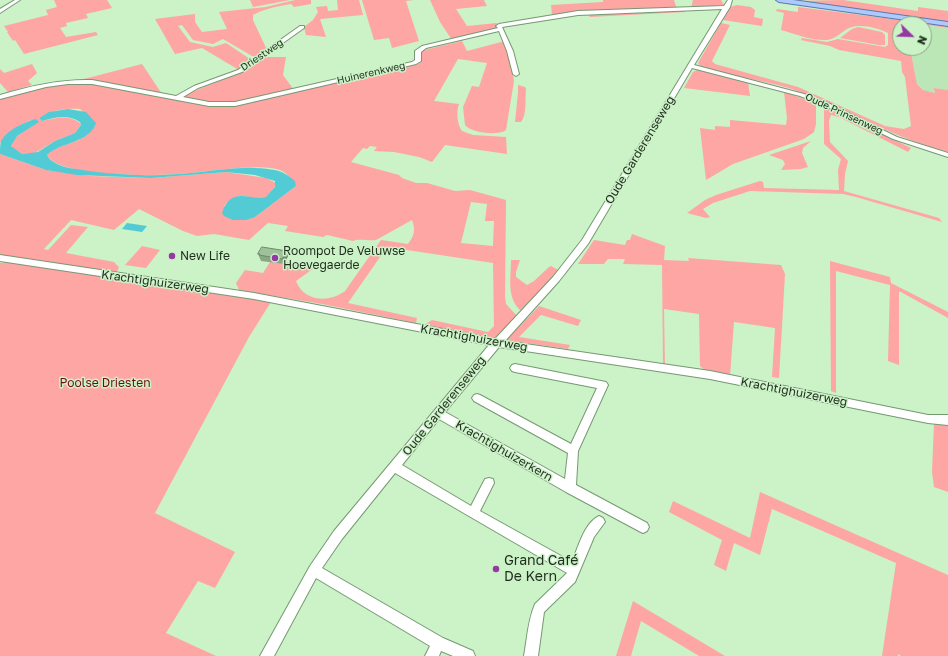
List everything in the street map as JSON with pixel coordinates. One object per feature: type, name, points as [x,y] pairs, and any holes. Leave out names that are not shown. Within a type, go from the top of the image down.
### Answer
[{"type":"main road","points":[[778,0],[948,24]]},
{"type":"street","points":[[0,11],[18,0]]},
{"type":"street","name":"Oude Garderenseweg","points":[[267,656],[314,570],[338,535],[496,343],[556,279],[585,242],[730,0]]},
{"type":"street","name":"Huinerenkweg","points":[[0,97],[38,85],[92,82],[209,104],[235,104],[414,63],[418,61],[419,58],[418,51],[424,47],[501,29],[500,26],[578,13],[727,7]]},
{"type":"street","name":"Driestweg","points":[[177,98],[196,87],[240,71],[302,27]]},
{"type":"street","points":[[501,29],[510,51],[516,74]]},
{"type":"street","name":"Oude Prinsenweg","points":[[691,66],[802,95],[828,105],[895,138],[948,155]]},
{"type":"street","name":"Krachtighuizerweg","points":[[0,258],[254,296],[496,343],[710,376],[928,419],[948,420]]},
{"type":"street","name":"Krachtighuizerkern","points":[[515,368],[603,385],[573,451],[570,488]]},
{"type":"street","points":[[477,398],[573,451]]},
{"type":"street","name":"Krachtighuizerkern","points":[[438,413],[570,488],[643,527]]},
{"type":"street","points":[[395,467],[574,570]]},
{"type":"street","points":[[473,513],[489,483]]},
{"type":"street","points":[[531,656],[539,608],[571,578],[590,533],[599,522]]},
{"type":"street","points":[[314,570],[438,643],[468,656]]},
{"type":"street","points":[[432,656],[438,643]]},
{"type":"shaded area","points":[[932,26],[948,28],[948,90],[935,88],[936,93],[923,90],[917,84],[912,56],[932,56]]},
{"type":"green space","points":[[54,0],[107,0],[112,8],[86,14],[88,18],[66,23],[67,26],[60,28],[66,37],[96,32],[98,35],[24,54],[15,40],[13,41],[4,26],[48,15],[46,10],[57,7]]},
{"type":"green space","points":[[250,0],[290,0],[253,7]]},
{"type":"green space","points":[[295,0],[311,0],[311,4],[294,7],[291,4],[266,9],[253,15],[253,20],[267,50],[258,57],[252,56],[223,39],[213,44],[193,40],[182,25],[178,26],[190,42],[213,47],[226,43],[253,61],[239,70],[202,48],[175,54],[155,19],[195,14],[195,22],[202,32],[227,29],[219,12],[266,7]]},
{"type":"green space","points":[[337,0],[359,0],[363,15],[320,19],[326,37],[306,35],[304,27],[313,20],[318,12],[316,7],[327,6],[328,11],[338,10]]},
{"type":"green space","points":[[362,0],[414,0],[406,1],[419,41],[392,48],[389,38],[374,40]]},
{"type":"green space","points":[[430,0],[484,0],[487,6],[456,9],[467,26],[497,23],[500,29],[452,40],[440,22]]},
{"type":"green space","points":[[603,0],[674,0],[677,9],[552,16],[551,5],[603,2]]},
{"type":"green space","points":[[693,0],[721,0],[724,5],[691,8]]},
{"type":"green space","points":[[843,0],[918,11],[918,7],[948,11],[948,22],[932,20],[932,16],[904,16],[794,1]]},
{"type":"green space","points":[[737,5],[751,7],[755,10],[754,17],[763,19],[762,26],[723,20],[730,7]]},
{"type":"green space","points":[[798,7],[892,19],[892,56],[912,56],[917,84],[923,90],[935,93],[934,88],[948,90],[948,152],[929,147],[893,133],[803,93],[778,85],[713,70],[700,66],[698,63],[721,23],[730,25],[712,61],[715,64],[798,87],[885,126],[904,129],[911,126],[905,77],[902,72],[901,61],[839,50],[830,46],[801,40],[802,38],[827,42],[838,39],[885,47],[888,45],[888,33],[880,29],[858,26],[849,28],[833,38],[821,40],[781,30],[784,13],[776,11],[777,9],[798,12]]},
{"type":"green space","points":[[685,11],[590,17],[588,14]]},
{"type":"green space","points":[[932,24],[948,26],[948,28],[932,26]]},
{"type":"green space","points":[[858,27],[882,32],[885,35],[885,45],[840,38],[852,29]]},
{"type":"green space","points":[[462,41],[467,51],[505,41],[514,81],[506,130],[497,133],[485,133],[468,128],[465,125],[463,107],[472,86],[479,87],[487,63],[458,59],[434,101],[459,104],[458,118],[462,131],[473,135],[506,137],[507,154],[445,145],[432,162],[419,157],[394,152],[374,151],[377,147],[370,146],[367,149],[363,148],[351,162],[399,175],[402,178],[416,183],[427,183],[455,191],[470,190],[506,200],[505,297],[506,304],[518,317],[495,339],[424,325],[432,320],[488,332],[494,326],[493,263],[387,247],[348,303],[417,318],[416,323],[322,304],[239,290],[236,283],[245,270],[263,273],[270,262],[286,264],[287,262],[317,266],[296,281],[300,288],[311,297],[325,299],[339,295],[345,291],[381,240],[408,244],[414,233],[412,220],[376,240],[353,241],[327,235],[323,237],[285,231],[288,226],[268,223],[249,240],[214,234],[197,236],[183,231],[139,209],[114,230],[71,220],[44,249],[48,250],[71,225],[88,227],[66,253],[114,262],[119,267],[117,272],[0,255],[0,154],[46,170],[90,176],[151,178],[226,172],[266,178],[276,183],[273,191],[267,197],[255,198],[239,196],[229,201],[224,206],[255,217],[296,186],[290,177],[282,171],[265,168],[254,167],[167,175],[143,175],[94,172],[73,169],[56,163],[47,155],[52,151],[86,136],[95,125],[80,109],[59,110],[48,113],[39,118],[42,121],[57,118],[71,118],[81,125],[75,133],[55,141],[35,153],[22,154],[11,147],[14,140],[17,136],[38,122],[31,120],[22,124],[10,132],[0,143],[0,98],[36,87],[90,84],[204,105],[229,107],[418,64],[422,61],[422,51]],"holes":[[[471,202],[487,204],[485,221],[494,221],[493,246],[461,243]]]},
{"type":"green space","points":[[263,57],[286,57],[283,75],[294,90],[229,104],[213,103],[181,97],[237,74]]},
{"type":"green space","points":[[32,64],[37,73],[28,81],[32,85],[8,92],[0,83],[0,69],[4,73]]},
{"type":"green space","points":[[142,64],[162,94],[80,80]]},
{"type":"green space","points":[[697,70],[748,82],[750,96],[684,88],[693,72]]},
{"type":"green space","points":[[518,85],[525,87],[526,89],[525,107],[521,122],[515,122],[518,93]]},
{"type":"green space","points":[[784,92],[816,103],[816,124],[814,132],[804,139],[733,164],[706,180],[700,128],[715,130],[715,126],[730,127],[730,120],[786,125],[787,118]]},
{"type":"green space","points":[[824,108],[828,108],[911,148],[908,152],[839,117],[831,115],[829,121],[830,142],[848,161],[845,174],[844,191],[939,218],[942,222],[843,194],[750,191],[713,203],[703,209],[710,217],[706,218],[687,213],[705,200],[716,195],[760,181],[763,182],[764,188],[839,190],[838,170],[841,159],[824,144]]},
{"type":"green space","points":[[811,141],[803,148],[802,153],[808,167],[801,169],[781,170],[785,164],[783,160],[769,155]]},
{"type":"green space","points":[[632,234],[665,246],[664,260],[689,261],[688,258],[781,265],[785,274],[779,378],[772,377],[775,328],[734,322],[730,376],[708,373],[700,366],[699,314],[664,309],[665,365],[663,365],[662,265],[623,264],[625,259],[608,259],[604,264],[578,264],[594,240],[625,245],[627,240],[630,240]]},
{"type":"green space","points":[[142,246],[160,250],[146,268],[125,265]]},
{"type":"green space","points":[[511,260],[520,260],[516,277],[527,285],[534,281],[551,266],[560,271],[522,312],[517,307],[511,294]]},
{"type":"green space","points":[[830,261],[890,277],[891,283],[948,312],[948,318],[899,291],[899,365],[888,361],[890,285],[836,271],[836,393],[831,391]]},
{"type":"green space","name":"Poolse Driesten","points":[[9,262],[271,302],[249,337],[155,513],[235,552],[215,588],[198,581],[166,633],[216,656],[0,656],[0,263]]},
{"type":"green space","points":[[539,306],[581,320],[578,326],[541,315],[519,337],[570,345],[568,349],[506,340]]},
{"type":"green space","points":[[934,424],[948,425],[948,492],[934,487],[932,472]]},
{"type":"green space","points":[[760,492],[948,575],[948,656],[901,656],[898,654],[898,656],[882,656],[896,563],[772,509],[760,555],[734,543],[726,571],[714,565],[722,540],[669,512],[673,501],[750,538]]},
{"type":"green space","points":[[633,601],[725,656],[699,656],[641,621],[631,656],[616,656]]},
{"type":"water","points":[[68,109],[86,112],[96,123],[93,130],[88,135],[59,147],[47,155],[52,161],[63,167],[107,173],[138,175],[170,175],[238,168],[256,168],[277,171],[285,174],[295,181],[296,186],[255,217],[246,220],[233,220],[224,216],[222,213],[230,199],[241,196],[260,198],[266,197],[275,187],[275,181],[255,175],[226,172],[151,178],[77,175],[46,170],[0,154],[1,141],[7,133],[21,124],[36,119],[39,122],[17,136],[11,146],[22,154],[38,152],[55,141],[75,133],[81,125],[76,119],[62,117],[42,121],[39,118],[49,112]]},
{"type":"water","points":[[127,223],[147,226],[142,232],[122,229]]},
{"type":"building","points":[[262,247],[287,251],[282,259],[259,255],[260,254],[258,254]]},
{"type":"place","name":"New Life","points":[[172,256]]},
{"type":"place","name":"Roompot De Veluwse Hoevegaerde","points":[[275,258]]},
{"type":"place","name":"Grand Café De Kern","points":[[496,569]]}]
